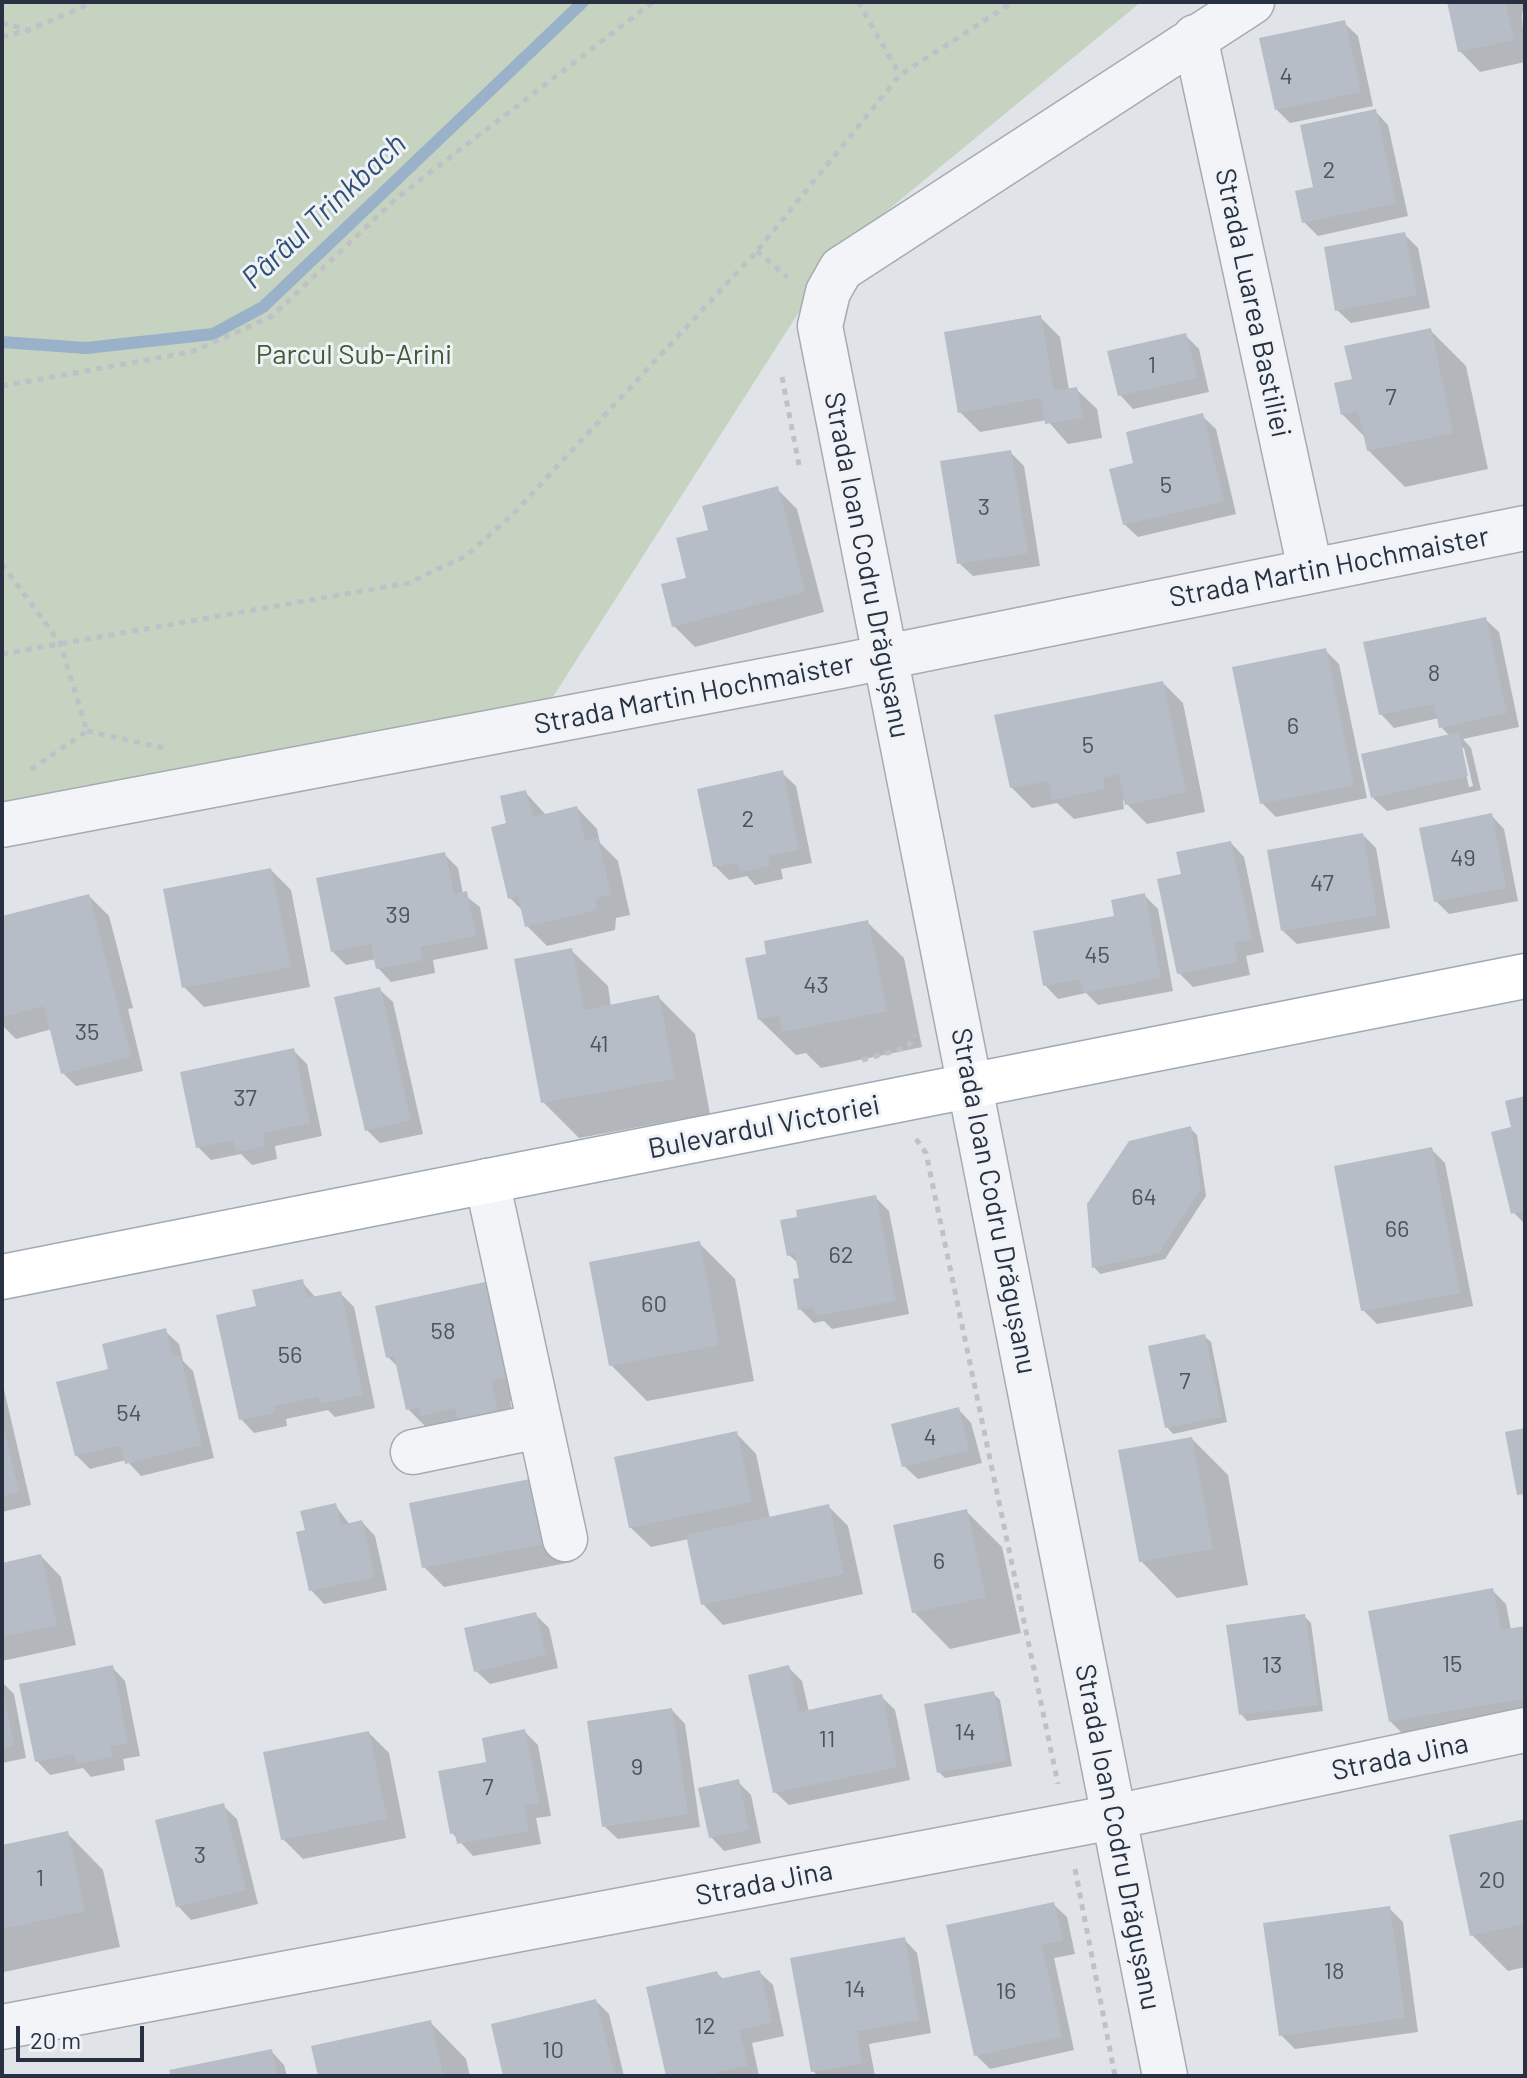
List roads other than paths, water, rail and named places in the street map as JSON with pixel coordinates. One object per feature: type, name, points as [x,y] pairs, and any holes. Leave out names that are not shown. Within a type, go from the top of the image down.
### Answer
[{"type":"main road","name":"Bulevardul Victoriei","points":[[2,1277],[1525,976]]},
{"type":"street","points":[[1195,37],[1252,2]]},
{"type":"street","name":"Strada Ioan Codru Drăgușanu","points":[[1165,2076],[820,326],[828,292],[841,269],[1195,37]]},
{"type":"street","name":"Strada Luarea Bastiliei","points":[[1195,37],[1310,569]]},
{"type":"street","name":"Strada Martin Hochmaister","points":[[2,825],[884,657],[1525,528]]},
{"type":"street","points":[[487,1181],[565,1539]]},
{"type":"street","points":[[413,1452],[539,1426]]},
{"type":"street","name":"Strada Jina","points":[[2,2027],[1114,1817],[1525,1730]]},
{"type":"waterway","name":"Pârâul Trinkbach","points":[[2,342],[86,348],[213,334],[263,307],[583,2]]},
{"type":"park label","name":"Parcul Sub-Arini","points":[[354,355]]}]
